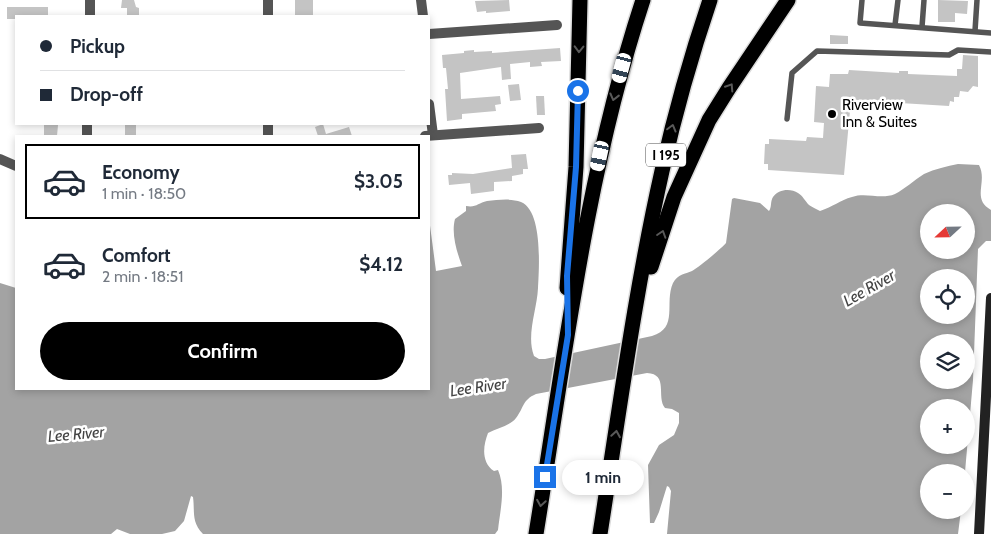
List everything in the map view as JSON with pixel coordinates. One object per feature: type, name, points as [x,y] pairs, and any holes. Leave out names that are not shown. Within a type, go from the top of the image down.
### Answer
[{"type":"highway","points":[[567,340],[567,276],[576,167],[580,0]]},
{"type":"highway","points":[[536,534],[579,263],[600,156],[617,86],[643,0]]},
{"type":"highway","name":"I 195","points":[[600,534],[632,330],[654,207],[670,137],[710,0]]},
{"type":"highway","points":[[635,313],[674,197],[709,120],[788,0]]},
{"type":"main road","points":[[979,534],[991,298]]},
{"type":"street","points":[[90,0],[90,15]]},
{"type":"street","points":[[268,0],[268,15]]},
{"type":"street","points":[[422,0],[423,15]]},
{"type":"street","points":[[430,34],[557,25]]},
{"type":"street","points":[[430,136],[539,128]]},
{"type":"street","points":[[0,159],[15,166]]},
{"type":"lane","points":[[862,0],[860,22],[991,33]]},
{"type":"lane","points":[[895,25],[898,0]]},
{"type":"lane","points":[[922,27],[924,0]]},
{"type":"lane","points":[[975,31],[977,0]]},
{"type":"lane","points":[[787,119],[792,73],[817,50],[949,55],[958,50],[991,52]]},
{"type":"water","name":"Lee River","points":[[958,164],[979,165],[982,178],[982,201],[991,210],[991,241],[986,241],[978,249],[975,334],[920,334],[920,389],[972,389],[971,399],[920,399],[920,454],[967,454],[966,464],[920,464],[920,519],[960,519],[958,534],[667,534],[671,491],[667,486],[654,523],[650,523],[648,465],[659,445],[674,435],[679,423],[679,413],[665,408],[661,398],[661,387],[658,377],[647,373],[536,394],[531,396],[513,421],[488,433],[484,448],[485,458],[494,471],[498,470],[502,484],[498,530],[495,534],[203,534],[195,521],[193,497],[191,496],[184,521],[175,531],[162,534],[130,534],[117,529],[111,534],[0,534],[0,283],[15,288],[15,390],[430,390],[430,226],[436,271],[462,266],[455,243],[454,225],[455,219],[466,211],[466,206],[475,206],[487,201],[509,200],[521,202],[528,207],[536,228],[539,255],[538,288],[531,340],[534,356],[539,359],[545,359],[652,336],[660,332],[668,321],[671,291],[675,280],[699,266],[726,243],[732,199],[734,198],[760,203],[769,211],[775,194],[785,190],[792,190],[800,194],[809,205],[820,211],[857,196],[890,196],[924,174]]},
{"type":"building","points":[[122,0],[134,0],[136,7],[139,8],[139,15],[127,15],[127,8],[121,8]]},
{"type":"building","points":[[295,0],[313,0],[313,15],[295,15]]},
{"type":"building","points":[[509,0],[510,11],[477,12],[475,1]]},
{"type":"building","points":[[938,0],[968,1],[967,14],[955,13],[955,22],[938,22]]},
{"type":"building","points":[[7,7],[48,7],[48,15],[15,15],[15,19],[7,19]]},
{"type":"building","points":[[830,35],[848,36],[848,44],[830,44]]},
{"type":"building","points":[[560,48],[561,61],[541,62],[542,66],[530,67],[530,62],[510,64],[511,79],[502,80],[501,67],[460,73],[461,99],[500,96],[501,104],[495,105],[496,111],[462,114],[462,119],[447,121],[445,89],[448,89],[446,68],[443,68],[442,55],[474,50],[474,52],[492,51],[492,53]]},
{"type":"building","name":"Riverview Inn & Suites","points":[[963,55],[978,56],[978,87],[973,86],[968,92],[960,91],[959,97],[954,97],[954,102],[950,101],[949,106],[851,100],[844,175],[768,170],[768,164],[764,164],[765,144],[769,144],[769,139],[806,141],[807,137],[823,138],[824,123],[814,122],[816,86],[829,87],[830,74],[848,74],[849,70],[899,73],[899,71],[908,71],[908,74],[957,76],[957,69],[962,69]]},
{"type":"building","points":[[519,84],[521,100],[510,101],[508,85]]},
{"type":"building","points":[[536,96],[544,96],[545,115],[537,115]]},
{"type":"building","points":[[44,125],[58,125],[57,135],[44,135]]},
{"type":"building","points":[[125,125],[136,125],[136,135],[125,135]]},
{"type":"building","points":[[323,125],[326,134],[349,127],[352,135],[318,135],[315,127]]},
{"type":"building","points":[[526,154],[528,169],[523,169],[523,174],[512,176],[512,181],[494,182],[494,191],[471,194],[470,183],[449,185],[448,175],[452,175],[452,173],[473,174],[512,168],[511,155]]},
{"type":"place","name":"Riverview Inn & Suites","points":[[832,114]]},
{"type":"route","points":[[545,477],[568,335],[567,276],[576,167],[578,91]]}]
